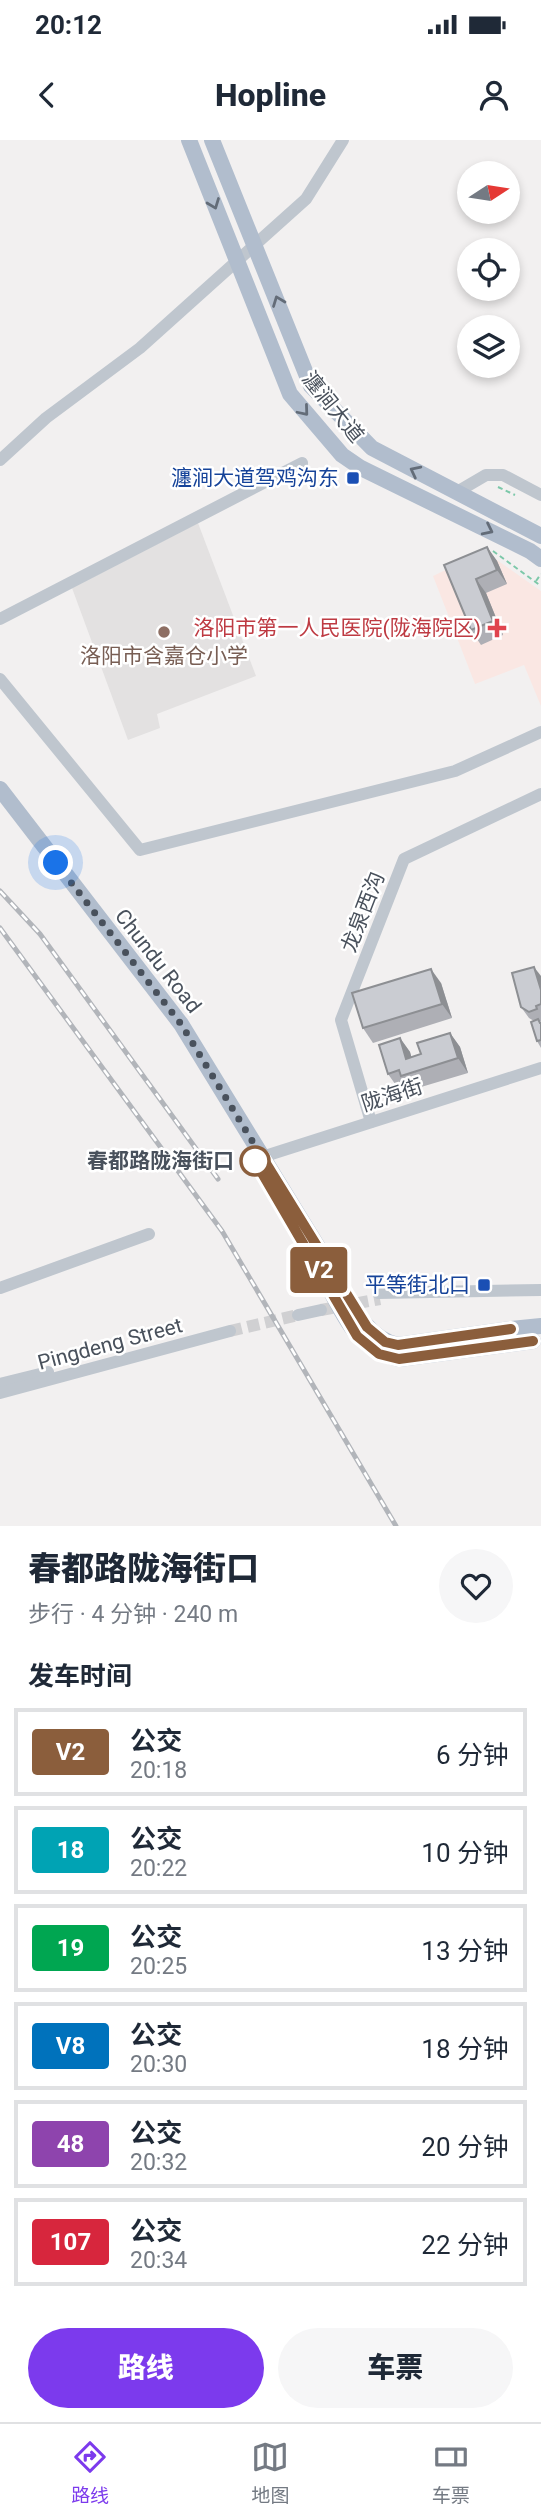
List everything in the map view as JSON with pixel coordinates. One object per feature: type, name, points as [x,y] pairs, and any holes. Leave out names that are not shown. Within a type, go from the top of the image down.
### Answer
[{"type":"main road","name":"瀍涧大道","points":[[189,140],[290,394],[342,454],[361,468],[530,551],[541,559]]},
{"type":"main road","name":"瀍涧大道","points":[[212,140],[312,386],[372,448],[541,536]]},
{"type":"main road","name":"Chundu Road","points":[[0,789],[181,1024],[330,1278]]},
{"type":"main road","name":"Chundu Road","points":[[0,804],[174,1029],[259,1159]]},
{"type":"main road","points":[[330,1278],[367,1327],[385,1342],[398,1345],[541,1326]]},
{"type":"main road","points":[[330,1278],[357,1336],[379,1354],[399,1359],[541,1340]]},
{"type":"street","points":[[0,460],[46,418],[140,348],[306,198],[343,140]]},
{"type":"street","points":[[0,620],[302,463]]},
{"type":"street","points":[[457,492],[486,475],[503,475],[541,495]]},
{"type":"street","points":[[0,679],[140,850],[454,771],[541,732]]},
{"type":"street","name":"龙泉西沟","points":[[372,1122],[341,1020],[404,859],[541,794]]},
{"type":"street","name":"陇海街","points":[[259,1159],[541,1068]]},
{"type":"street","points":[[0,1288],[149,1234]]},
{"type":"street","points":[[541,1290],[379,1296],[541,1296]]},
{"type":"street","points":[[297,1312],[320,1307]]},
{"type":"street","name":"Pingdeng Street","points":[[0,1384],[229,1328],[0,1394]]},
{"type":"path","points":[[489,484],[524,499]]},
{"type":"path","points":[[493,551],[541,586]]},
{"type":"path","points":[[536,582],[541,573]]},
{"type":"shaded area","name":"洛阳市含嘉仓小学","points":[[198,523],[256,676],[157,714],[160,728],[128,740],[72,588]]},
{"type":"shaded area","name":"洛阳市第一人民医院(陇海院区)","points":[[481,553],[497,560],[541,591],[541,706],[524,665],[475,684],[433,576]]},
{"type":"building","points":[[487,547],[497,570],[476,579],[493,621],[471,630],[444,565]]},
{"type":"building","points":[[534,967],[541,990],[541,1004],[529,1012],[521,1007],[512,973]]},
{"type":"building","points":[[431,969],[442,1004],[363,1028],[352,993]]},
{"type":"building","points":[[538,1019],[541,1023],[541,1040],[537,1041],[531,1022]]},
{"type":"building","points":[[450,1033],[458,1058],[401,1076],[399,1070],[388,1074],[379,1045],[400,1038],[406,1059],[421,1054],[417,1043]]},
{"type":"tunnel","points":[[321,1310],[380,1299]]},
{"type":"tunnel","points":[[230,1331],[298,1315]]},
{"type":"railway","points":[[0,891],[40,934],[218,1179]]},
{"type":"railway","points":[[0,928],[222,1231],[396,1526]]},
{"type":"bus line","name":"V2","points":[[511,1329],[398,1345],[385,1342],[367,1327],[262,1157],[255,1161],[357,1336],[379,1354],[399,1359],[533,1341]]},
{"type":"place","name":"瀍涧大道驾鸡沟东","points":[[353,478]]},
{"type":"place","name":"洛阳市第一人民医院(陇海院区)","points":[[497,628]]},
{"type":"place","name":"洛阳市含嘉仓小学","points":[[164,632]]},
{"type":"place","name":"春都路陇海街口","points":[[255,1161]]},
{"type":"place","name":"平等街北口","points":[[484,1285]]},
{"type":"route","points":[[56,863],[181,1024],[262,1157],[255,1161]]}]
